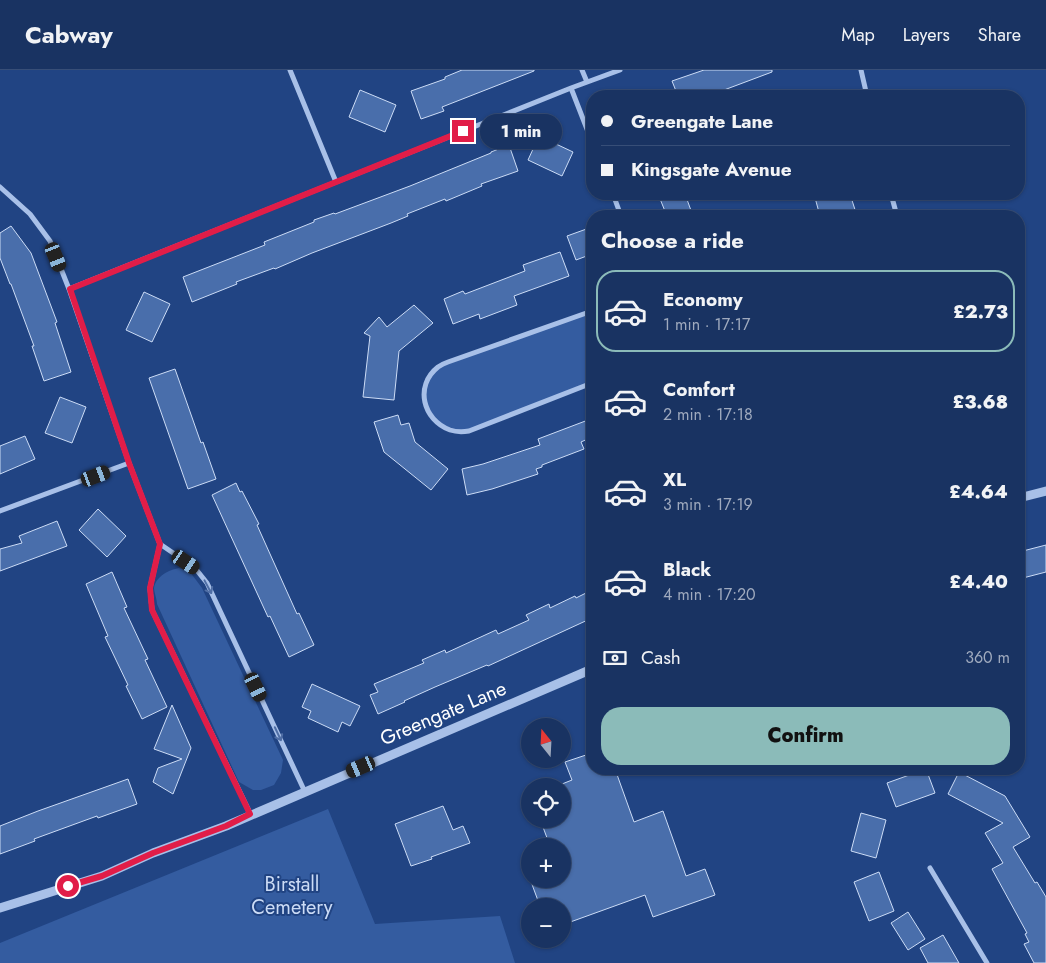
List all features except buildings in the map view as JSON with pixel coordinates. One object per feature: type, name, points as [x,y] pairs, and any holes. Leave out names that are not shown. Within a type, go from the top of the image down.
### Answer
[{"type":"street","points":[[290,70],[336,182]]},
{"type":"street","points":[[582,70],[587,82]]},
{"type":"street","points":[[70,289],[620,70]]},
{"type":"street","points":[[861,70],[866,90]]},
{"type":"street","points":[[571,88],[586,127]]},
{"type":"street","points":[[0,187],[30,214],[50,241],[70,289],[129,463],[160,544],[150,588],[152,610],[250,814]]},
{"type":"street","points":[[586,313],[448,362],[437,368],[428,380],[424,390],[424,400],[428,412],[435,420],[452,431],[460,432],[469,431],[586,385]]},
{"type":"street","points":[[0,511],[129,463]]},
{"type":"street","points":[[1025,496],[1046,491]]},
{"type":"street","points":[[160,544],[195,568],[207,583],[304,792]]},
{"type":"street","name":"Greengate Lane","points":[[0,908],[102,876],[153,853],[226,826],[250,814],[586,672]]},
{"type":"street","points":[[930,868],[987,963]]},
{"type":"green space","points":[[586,313],[586,385],[469,431],[452,431],[435,420],[424,400],[428,380],[437,368]]},
{"type":"green space","points":[[179,568],[190,572],[202,588],[283,760],[281,773],[274,785],[261,790],[253,790],[239,782],[157,604],[154,588],[157,580],[167,572]]},
{"type":"green space","name":"Birstall Cemetery","points":[[328,809],[375,924],[500,916],[515,963],[0,963],[0,943]]},
{"type":"route","points":[[68,886],[102,876],[153,853],[226,826],[250,814],[152,610],[150,588],[160,544],[129,463],[70,289],[463,131]]}]
